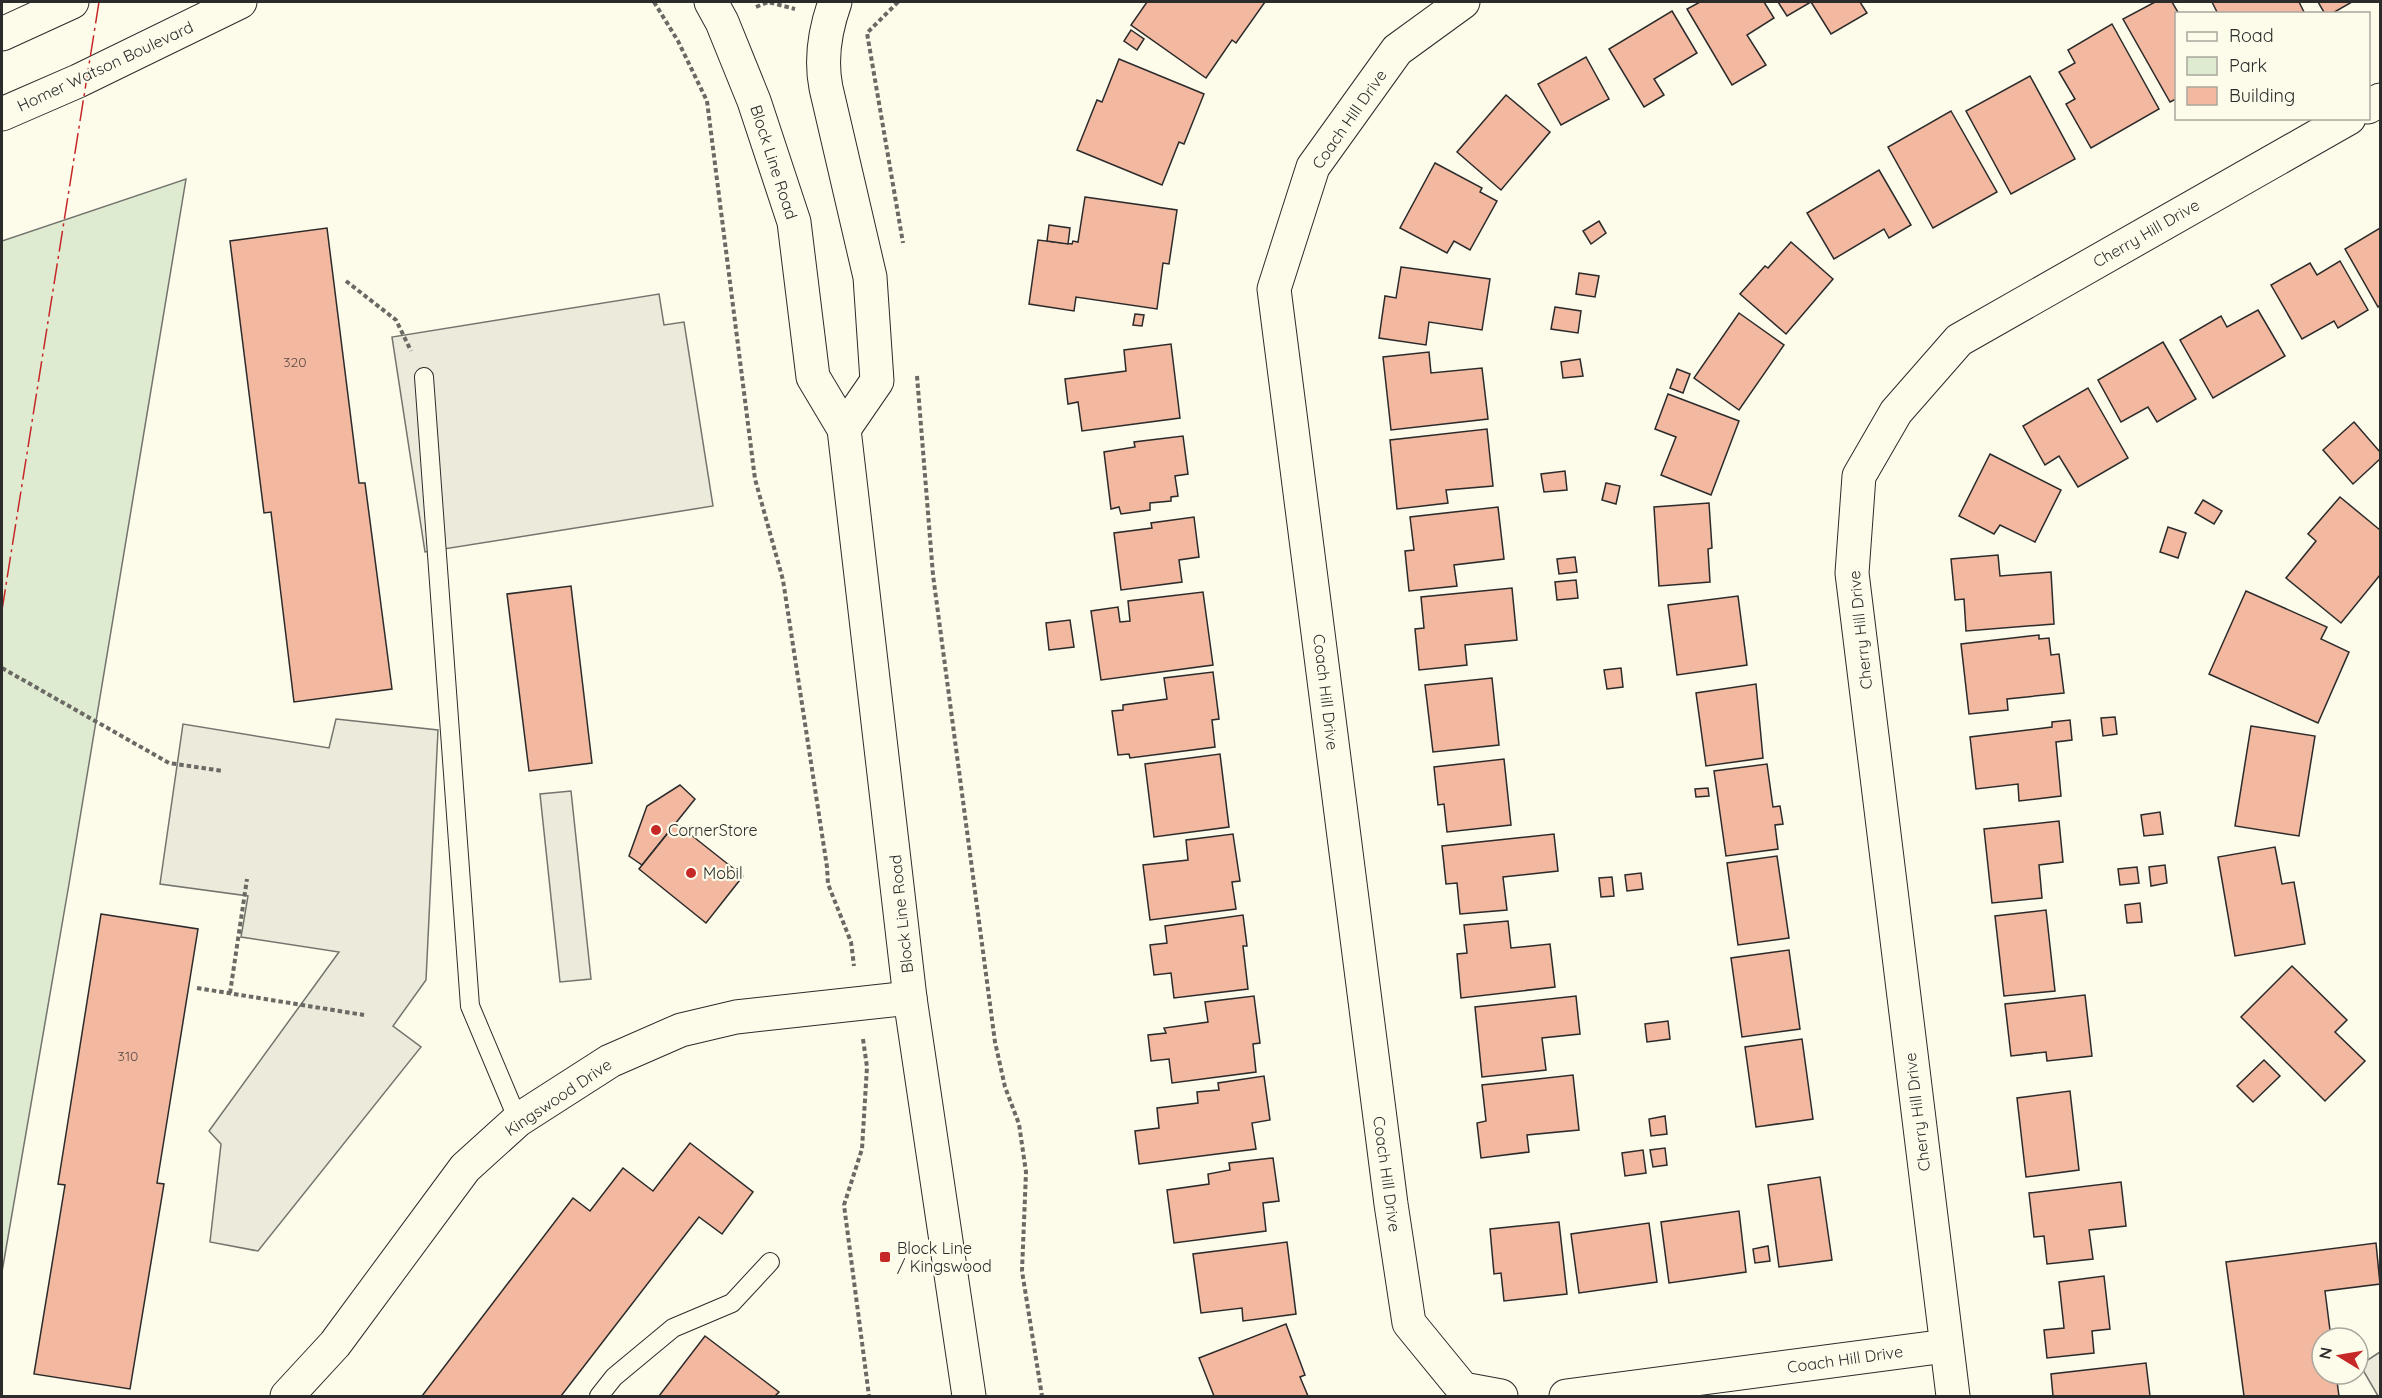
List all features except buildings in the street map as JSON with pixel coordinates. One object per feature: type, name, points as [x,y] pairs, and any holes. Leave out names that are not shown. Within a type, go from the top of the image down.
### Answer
[{"type":"street","points":[[2,34],[72,2]]},
{"type":"street","name":"Homer Watson Boulevard","points":[[2,114],[78,81],[240,2]]},
{"type":"street","name":"Block Line Road","points":[[711,2],[722,22],[754,100],[794,222],[813,377],[844,429],[910,998],[969,1396]]},
{"type":"street","points":[[835,2],[824,39],[823,64],[826,88],[870,277],[877,381],[844,429]]},
{"type":"street","name":"Coach Hill Drive","points":[[1463,2],[1397,50],[1313,167],[1274,289],[1386,1168],[1409,1323],[1463,1389],[1501,1396]]},
{"type":"street","name":"Cherry Hill Drive","points":[[1953,1396],[1852,573],[1859,476],[1896,412],[1959,340],[2345,120]]},
{"type":"street","name":"Kingswood Drive","points":[[298,1393],[465,1168],[518,1120],[610,1061],[681,1030],[736,1017],[910,998]]},
{"type":"street","name":"Coach Hill Drive","points":[[1566,1396],[1946,1346]]},
{"type":"lane","points":[[424,377],[470,1006],[518,1120]]},
{"type":"lane","points":[[599,1396],[614,1377],[673,1328],[732,1303],[770,1262]]},
{"type":"path","points":[[654,2],[678,41],[707,101],[755,479],[783,580],[828,884],[851,942]]},
{"type":"path","points":[[753,9],[768,2],[804,11]]},
{"type":"path","points":[[867,33],[898,2]]},
{"type":"path","points":[[346,281],[396,320],[424,377]]},
{"type":"path","points":[[925,474],[933,575],[994,1042],[1005,1087],[1019,1124],[1026,1172],[1022,1271],[1042,1396]]},
{"type":"path","points":[[2,668],[169,763],[223,771]]},
{"type":"path","points":[[230,993],[247,879]]},
{"type":"path","points":[[197,988],[364,1014]]},
{"type":"path","points":[[867,1067],[862,1149],[844,1205],[869,1396]]},
{"type":"green space","points":[[186,179],[69,884],[2,1272],[2,241]]},
{"type":"shaded area","points":[[659,294],[664,325],[684,322],[713,506],[425,552],[392,337]]},
{"type":"shaded area","points":[[336,719],[438,730],[426,980],[393,1026],[421,1047],[258,1251],[210,1242],[221,1144],[209,1131],[339,952],[241,937],[248,896],[160,884],[183,724],[329,748]]},
{"type":"shaded area","points":[[571,791],[591,979],[560,982],[540,794]]},
{"type":"shaded area","points":[[2380,1352],[2380,1396],[2370,1382],[2370,1358]]},
{"type":"power","points":[[2,610],[99,2]]},
{"type":"place","name":"CornerStore","points":[[656,830]]},
{"type":"place","name":"Mobil","points":[[691,873]]},
{"type":"place","name":"Block Line / Kingswood","points":[[885,1257]]}]
